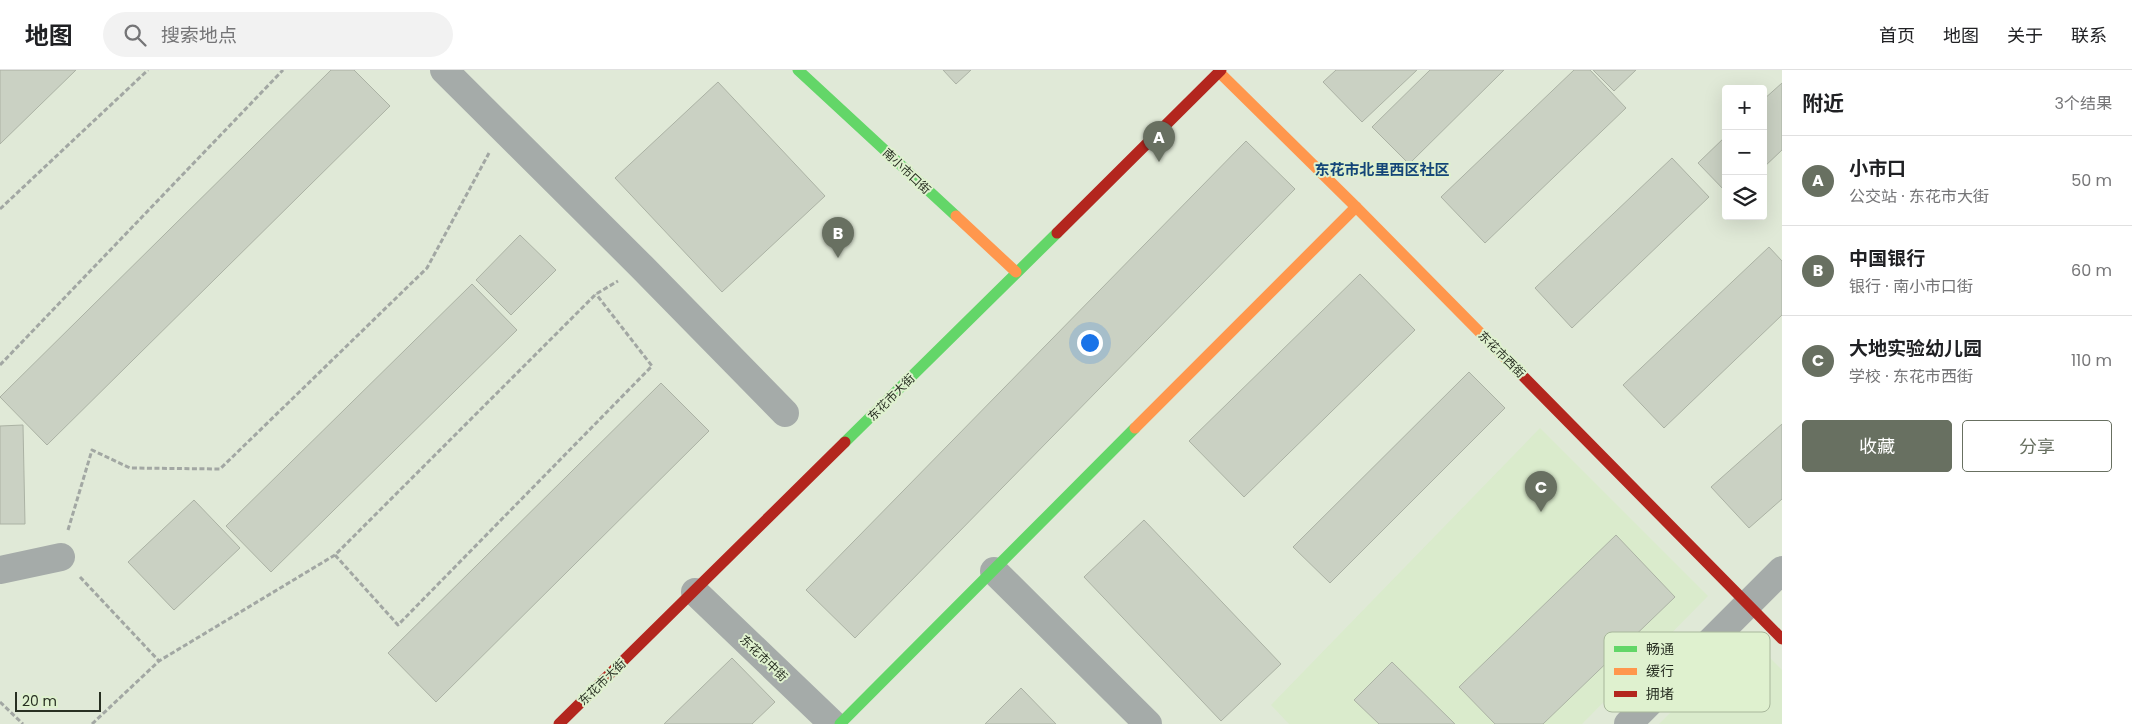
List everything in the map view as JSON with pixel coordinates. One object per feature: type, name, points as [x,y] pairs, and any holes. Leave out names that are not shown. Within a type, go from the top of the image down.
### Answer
[{"type":"street","points":[[444,70],[642,267],[785,413]]},
{"type":"street","name":"南小市口街","points":[[798,70],[1016,272]]},
{"type":"street","name":"东花市大街","points":[[559,724],[695,592],[1220,71]]},
{"type":"street","name":"东花市西街","points":[[1220,71],[1782,639]]},
{"type":"street","points":[[824,721],[994,571],[1356,207]]},
{"type":"street","points":[[0,570],[61,557]]},
{"type":"street","points":[[1720,632],[1782,570]]},
{"type":"street","points":[[994,571],[1148,724]]},
{"type":"street","name":"东花市中街","points":[[695,592],[824,721]]},
{"type":"street","points":[[1628,724],[1640,712]]},
{"type":"path","points":[[0,209],[148,70]]},
{"type":"path","points":[[0,365],[283,70]]},
{"type":"path","points":[[159,661],[61,557],[92,450],[130,468],[220,468],[426,268],[503,128]]},
{"type":"path","points":[[92,724],[159,661],[335,555],[596,294],[642,267]]},
{"type":"path","points":[[335,555],[398,624],[652,366],[596,294]]},
{"type":"path","points":[[0,702],[23,724]]},
{"type":"shaded area","points":[[1540,428],[1708,596],[1673,632],[1604,632],[1604,702],[1582,724],[1289,724],[1271,705]]},
{"type":"shaded area","points":[[1770,658],[1782,670],[1782,724],[1659,724],[1671,712],[1770,712]]},
{"type":"building","points":[[0,70],[76,70],[0,144]]},
{"type":"building","points":[[331,70],[354,70],[390,106],[47,445],[0,397]]},
{"type":"building","points":[[943,70],[971,70],[956,84]]},
{"type":"building","points":[[1336,70],[1417,70],[1362,122],[1323,82]]},
{"type":"building","points":[[1430,70],[1504,70],[1409,164],[1372,127]]},
{"type":"building","points":[[1574,70],[1590,70],[1626,108],[1485,243],[1441,197]]},
{"type":"building","points":[[1593,70],[1636,70],[1614,91]]},
{"type":"building","points":[[718,82],[825,196],[722,292],[615,178]]},
{"type":"building","points":[[1782,83],[1782,150],[1767,164],[1767,130],[1767,96]]},
{"type":"building","points":[[1722,140],[1722,188],[1698,163]]},
{"type":"building","points":[[1246,141],[1295,189],[855,638],[806,590]]},
{"type":"building","points":[[1672,158],[1709,197],[1572,328],[1535,288]]},
{"type":"building","points":[[520,235],[556,270],[511,315],[476,280]]},
{"type":"building","points":[[1769,247],[1782,261],[1782,315],[1664,428],[1623,385]]},
{"type":"building","points":[[1360,274],[1415,330],[1244,497],[1189,441]]},
{"type":"building","points":[[472,284],[517,330],[271,572],[226,526]]},
{"type":"building","points":[[1469,372],[1505,408],[1330,583],[1293,547]]},
{"type":"building","points":[[661,383],[709,431],[436,702],[388,653]]},
{"type":"building","points":[[1782,424],[1782,499],[1749,528],[1711,487]]},
{"type":"building","points":[[23,425],[25,524],[0,524],[0,426]]},
{"type":"building","points":[[194,500],[240,548],[174,610],[128,562]]},
{"type":"building","points":[[1144,520],[1281,664],[1221,721],[1084,577]]},
{"type":"building","points":[[1616,535],[1675,597],[1639,632],[1604,632],[1604,665],[1543,724],[1495,724],[1459,687]]},
{"type":"building","points":[[732,658],[775,702],[752,724],[664,724]]},
{"type":"building","points":[[1392,662],[1455,724],[1379,724],[1354,700]]},
{"type":"building","points":[[1021,688],[1056,724],[985,724]]},
{"type":"traffic: fast","points":[[798,70],[956,216]]},
{"type":"traffic: fast","points":[[845,442],[1057,233]]},
{"type":"traffic: fast","points":[[840,724],[1135,428]]},
{"type":"traffic: slow","points":[[1219,72],[1516,369]]},
{"type":"traffic: slow","points":[[1135,428],[1356,207]]},
{"type":"traffic: slow","points":[[956,216],[1016,272]]},
{"type":"traffic: jam","points":[[1057,233],[1221,70]]},
{"type":"traffic: jam","points":[[1516,369],[1782,639]]},
{"type":"traffic: jam","points":[[559,724],[845,442]]},
{"type":"place","name":"小市口","points":[[1159,162]]},
{"type":"place","name":"中国银行","points":[[838,258]]},
{"type":"place","name":"大地实验幼儿园","points":[[1541,512]]},
{"type":"district","name":"东花市北里西区社区","points":[[1382,169]]}]
